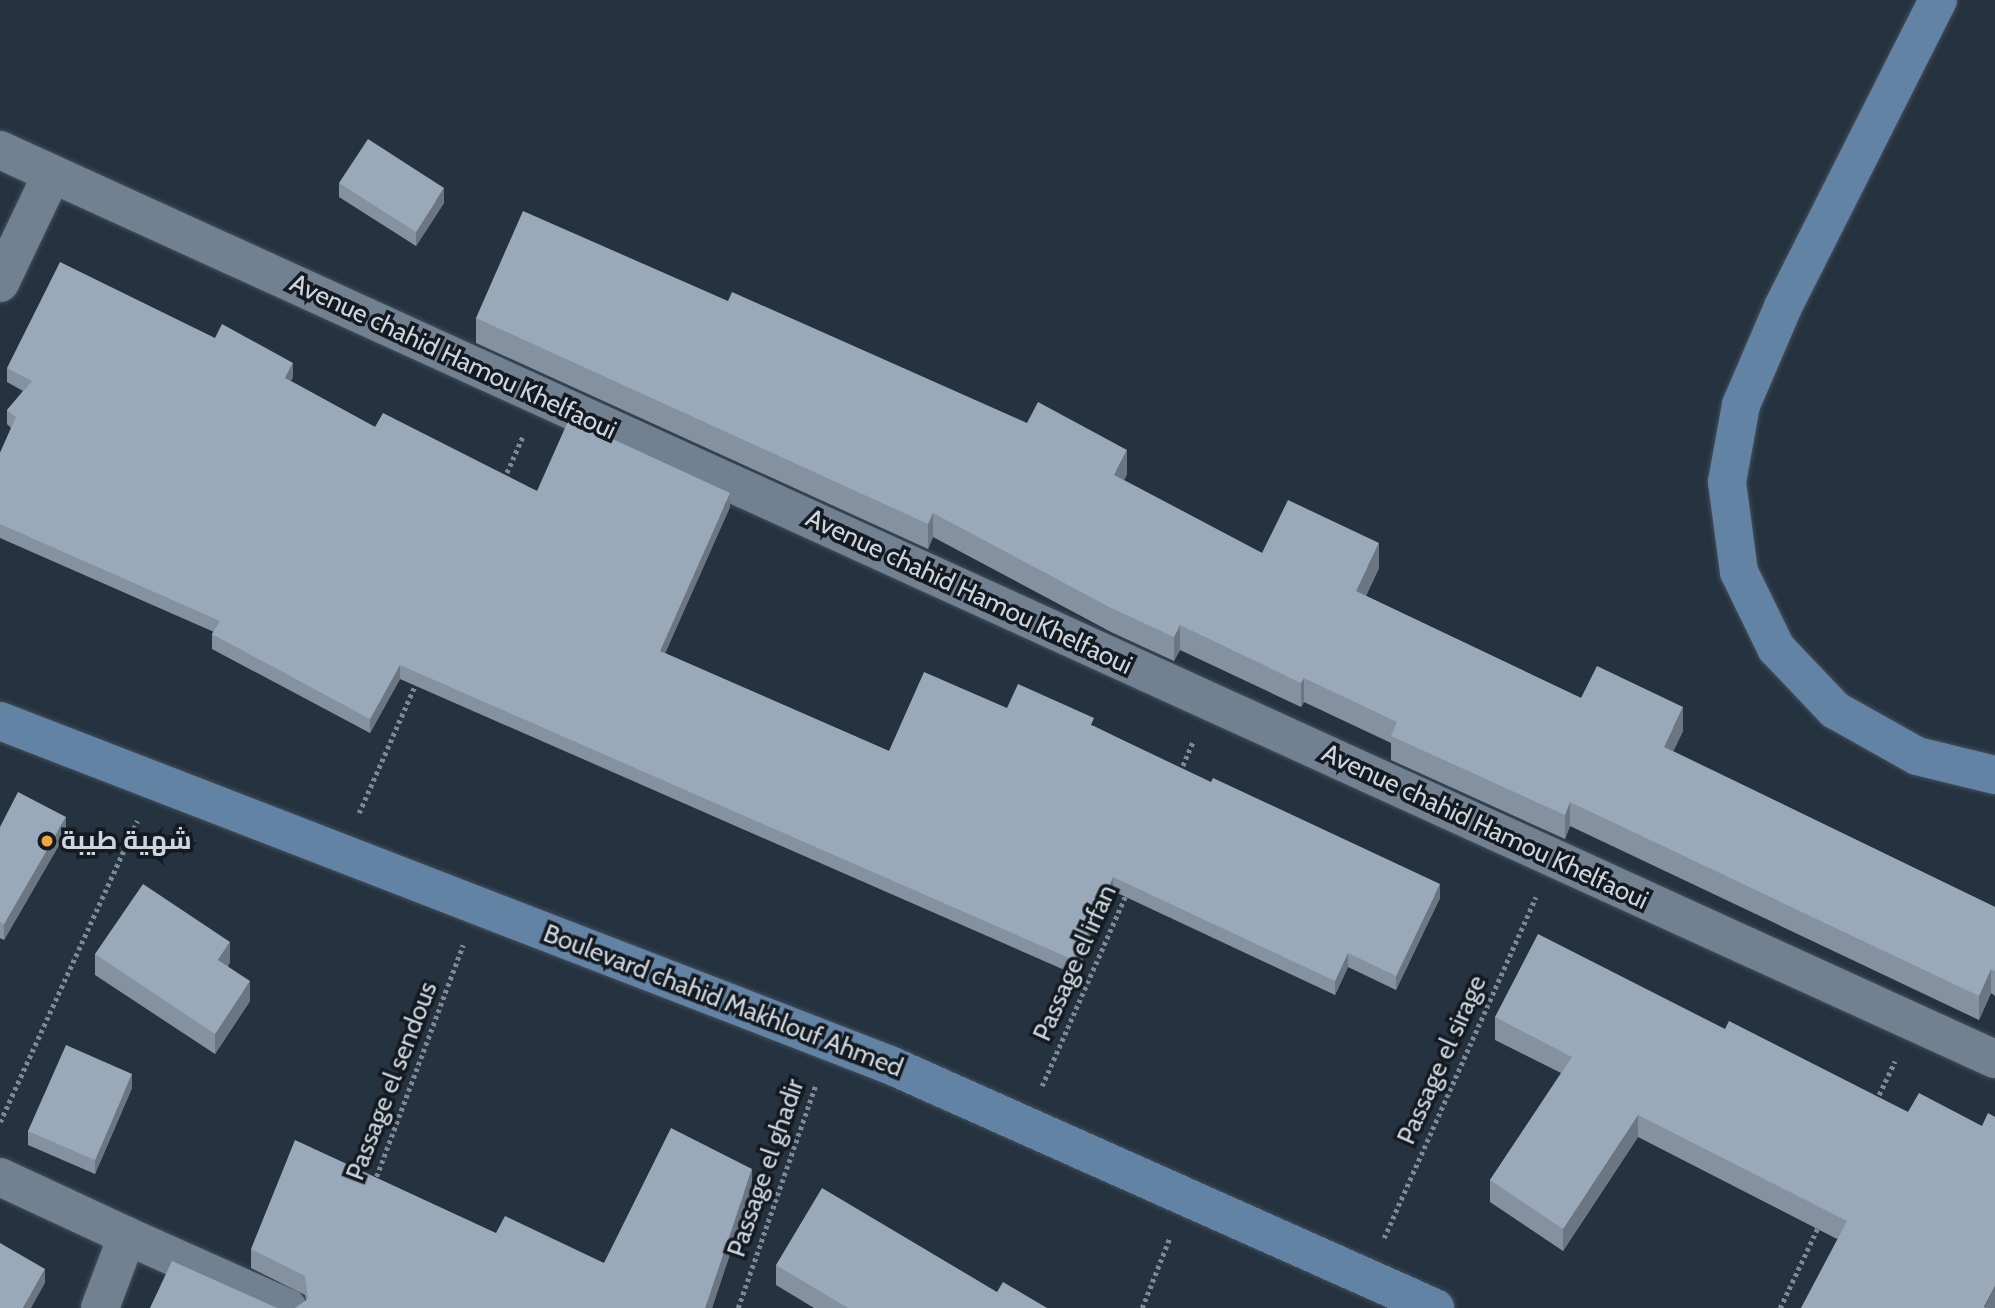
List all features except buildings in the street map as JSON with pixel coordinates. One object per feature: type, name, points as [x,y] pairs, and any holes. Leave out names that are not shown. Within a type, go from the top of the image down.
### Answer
[{"type":"main road","points":[[1938,0],[1773,332],[1741,405],[1727,482],[1739,572],[1776,648],[1835,709],[1917,756],[1995,775]]},
{"type":"main road","name":"Boulevard chahid Makhlouf Ahmed","points":[[0,721],[830,1041],[1435,1308]]},
{"type":"street","name":"Avenue chahid Hamou Khelfaoui","points":[[0,150],[1995,1059]]},
{"type":"street","points":[[0,283],[52,174]]},
{"type":"street","points":[[0,1177],[288,1308]]},
{"type":"street","points":[[100,1308],[127,1236]]},
{"type":"path","points":[[502,485],[540,397]]},
{"type":"path","points":[[342,854],[419,676]]},
{"type":"path","points":[[1177,779],[1210,702]]},
{"type":"path","points":[[0,1122],[155,782]]},
{"type":"path","name":"Passage el sirage","points":[[1366,1277],[1553,858]]},
{"type":"path","name":"Passage el irfan","points":[[1025,1125],[1132,881]]},
{"type":"path","name":"Passage el sendous","points":[[371,1191],[478,906]]},
{"type":"path","points":[[1872,1109],[1913,1022]]},
{"type":"path","name":"Passage el ghadir","points":[[738,1308],[830,1041]]},
{"type":"path","points":[[1142,1308],[1186,1196]]},
{"type":"path","points":[[1780,1308],[1821,1221]]},
{"type":"place","name":"شهية طيبة","points":[[47,841]]}]
